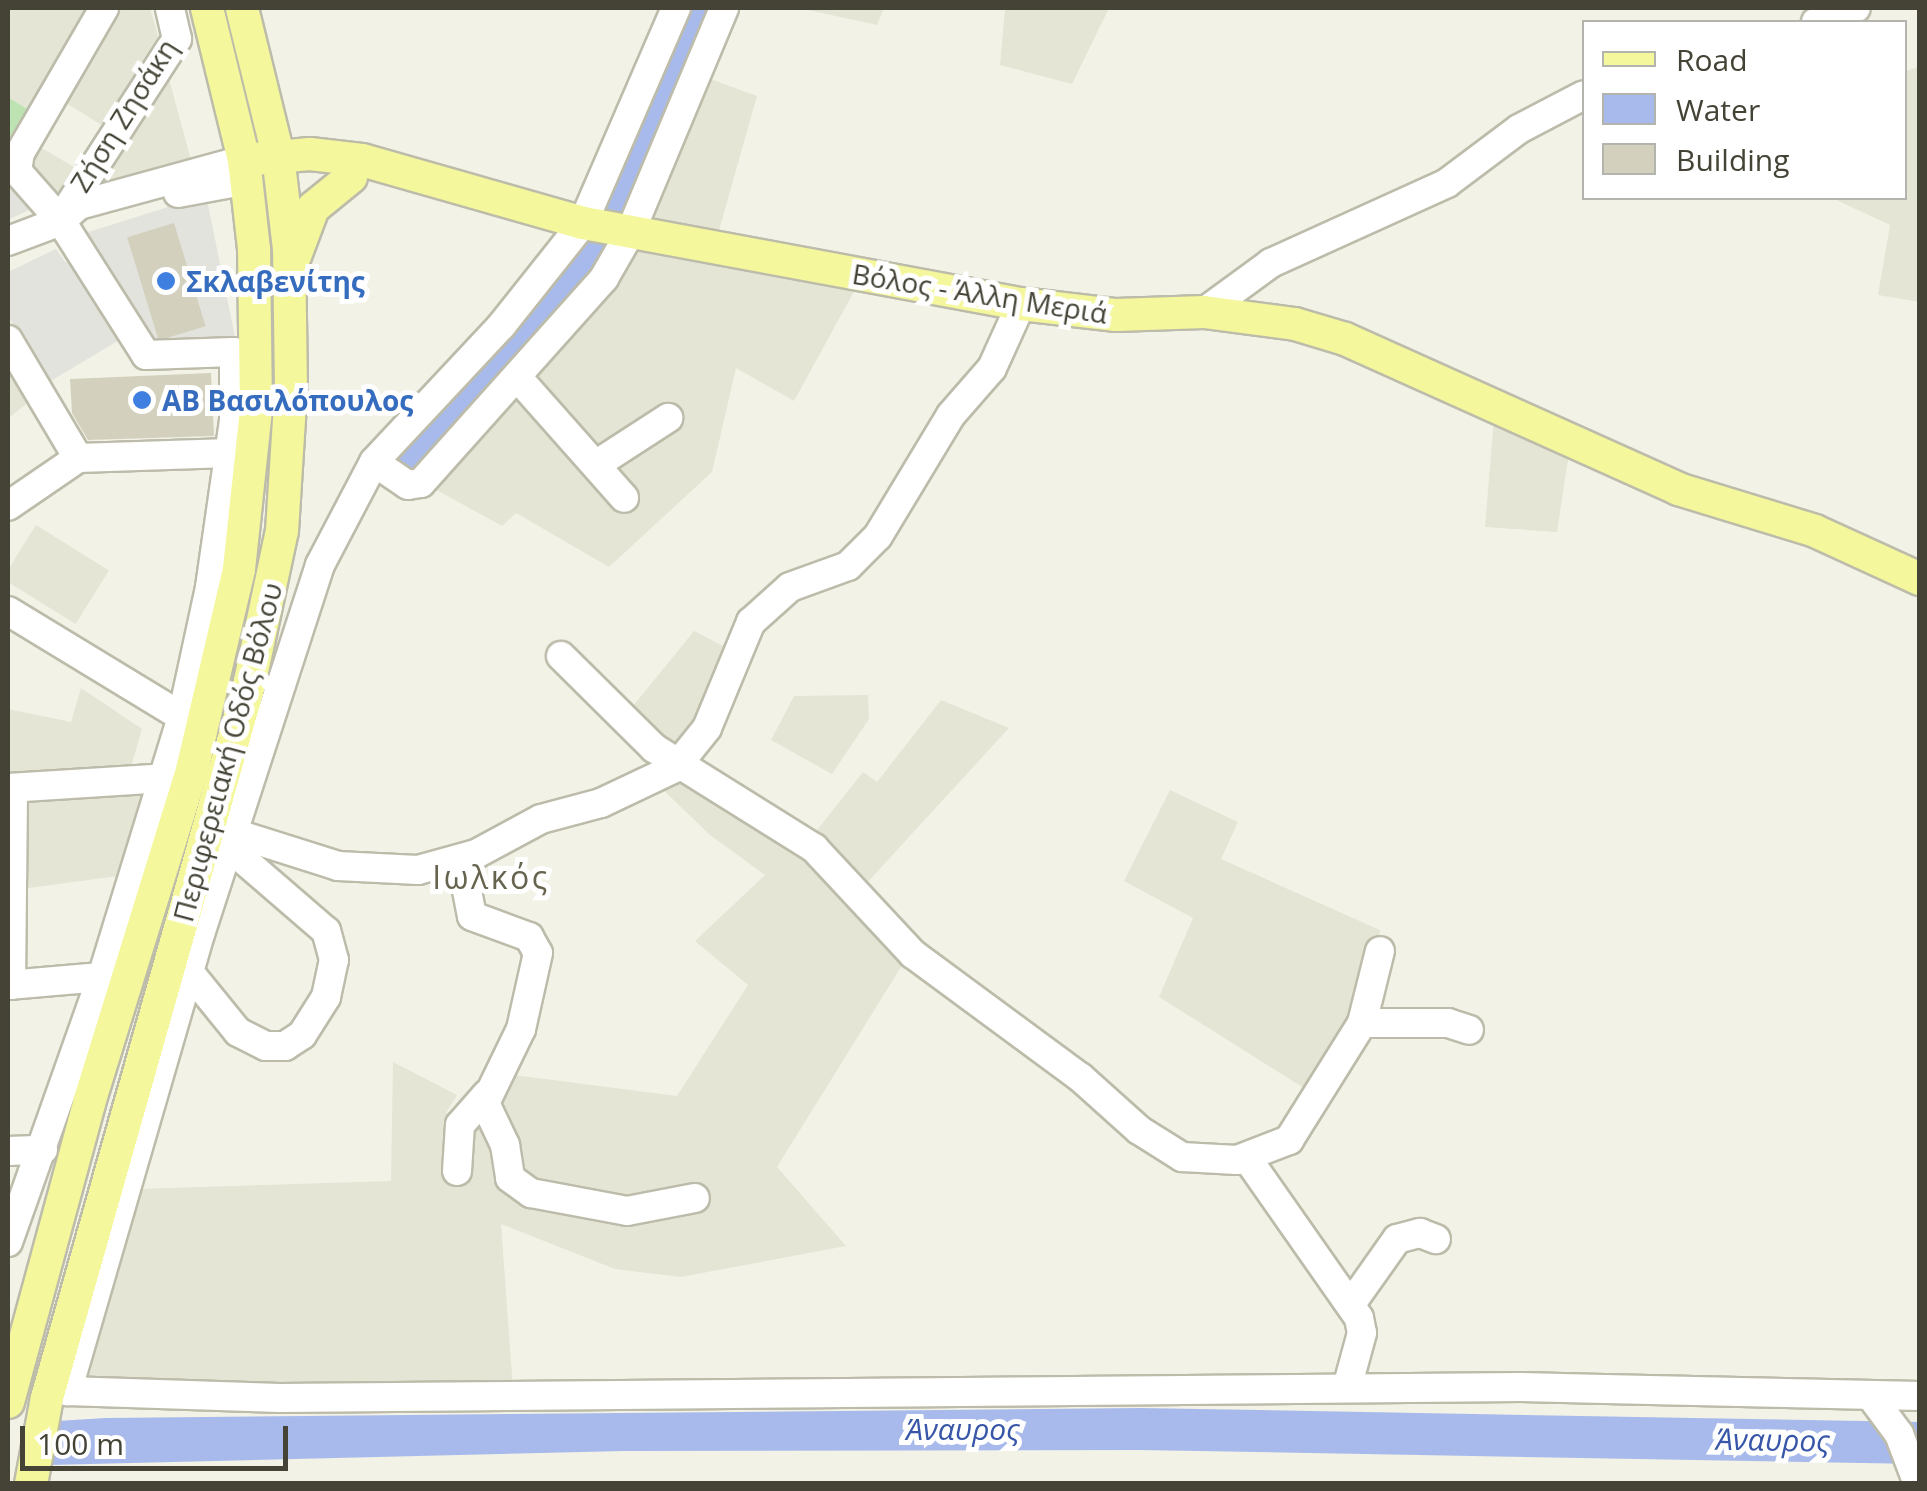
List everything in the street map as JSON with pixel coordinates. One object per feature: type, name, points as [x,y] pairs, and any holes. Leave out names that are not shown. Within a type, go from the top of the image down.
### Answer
[{"type":"main road","name":"Περιφερειακή Οδός Βόλου","points":[[8,1402],[226,643],[256,411],[258,320],[246,170],[207,8]]},
{"type":"main road","name":"Περιφερειακή Οδός Βόλου","points":[[31,1484],[47,1398],[194,886],[274,576],[291,408],[290,270],[280,166],[242,8]]},
{"type":"main road","name":"Βόλος - Άλλη Μεριά","points":[[246,170],[352,158],[419,181],[583,223],[1021,304],[1116,314],[1204,312],[1295,324],[1344,339],[1678,489],[1816,532],[1920,578]]},
{"type":"main road","name":"Βόλος - Άλλη Μεριά","points":[[280,166],[351,177],[419,181]]},
{"type":"main road","points":[[290,270],[309,214],[351,177]]},
{"type":"street","points":[[8,1242],[102,978],[165,778],[182,717],[230,453],[234,352],[146,355],[61,221],[17,172],[17,159],[104,8]]},
{"type":"street","name":"Ζήση Ζησάκη","points":[[61,221],[177,38],[170,8]]},
{"type":"street","points":[[676,8],[583,223],[502,324],[374,462],[320,565],[190,973],[67,1384],[71,1394],[1347,1388],[1880,1408],[1920,1396]]},
{"type":"street","points":[[374,462],[408,485],[421,484],[565,328],[630,233],[724,8]]},
{"type":"street","points":[[1822,20],[1856,8]]},
{"type":"street","points":[[1204,312],[1271,264],[1430,192],[1519,129],[1582,96]]},
{"type":"street","points":[[8,242],[61,221],[80,205],[246,170]]},
{"type":"street","points":[[232,841],[375,871],[461,860],[542,819],[601,804],[679,765],[707,728],[751,622],[796,584],[842,570],[878,536],[951,415],[992,368],[1021,304]]},
{"type":"street","points":[[8,340],[78,458]]},
{"type":"street","points":[[518,378],[624,498]]},
{"type":"street","points":[[597,464],[668,418]]},
{"type":"street","points":[[8,506],[78,458],[230,453]]},
{"type":"street","points":[[8,610],[182,717]]},
{"type":"street","points":[[561,656],[679,765],[814,848],[913,954],[1151,1140],[1202,1162],[1247,1158],[1292,1137],[1362,1023],[1380,951]]},
{"type":"street","points":[[102,978],[9,985],[10,788],[165,778]]},
{"type":"street","points":[[190,973],[238,1032],[266,1046],[285,1046],[302,1035],[326,998],[334,960],[326,931],[232,841]]},
{"type":"street","points":[[458,1171],[460,1125],[487,1094],[520,1028],[538,953],[529,937],[472,916],[461,860]]},
{"type":"street","points":[[1362,1023],[1438,1022],[1470,1030]]},
{"type":"street","points":[[487,1094],[486,1112],[502,1136],[508,1174],[518,1186],[627,1211],[696,1198]]},
{"type":"street","points":[[8,1151],[42,1150]]},
{"type":"street","points":[[1247,1158],[1351,1304],[1362,1333],[1347,1388]]},
{"type":"street","points":[[1351,1304],[1397,1239],[1420,1233],[1436,1240]]},
{"type":"street","points":[[1880,1408],[1918,1484]]},
{"type":"shaded area","points":[[8,8],[96,8],[35,114],[8,97]]},
{"type":"shaded area","points":[[117,8],[150,8],[160,43],[105,127],[61,100]]},
{"type":"shaded area","points":[[799,8],[884,8],[877,25]]},
{"type":"shaded area","points":[[1005,8],[1109,8],[1072,84],[1000,65]]},
{"type":"shaded area","points":[[165,64],[191,160],[60,201],[25,167],[38,146],[93,178]]},
{"type":"shaded area","points":[[1920,67],[1919,302],[1878,295],[1890,225],[1836,200],[1907,200],[1907,70]]},
{"type":"shaded area","points":[[705,77],[757,96],[718,234],[652,220],[651,211]]},
{"type":"shaded area","points":[[8,180],[33,208],[8,220]]},
{"type":"shaded area","points":[[206,195],[236,342],[149,347],[79,235]]},
{"type":"shaded area","points":[[640,247],[857,286],[794,401],[736,368],[712,472],[609,567],[516,513],[502,526],[431,487],[579,326]]},
{"type":"shaded area","points":[[56,249],[66,263],[77,257],[126,336],[49,382],[8,316],[8,272]]},
{"type":"shaded area","points":[[8,362],[31,400],[10,417],[8,415]]},
{"type":"shaded area","points":[[1494,417],[1569,453],[1557,532],[1485,527]]},
{"type":"shaded area","points":[[36,525],[109,571],[76,624],[8,582],[8,570]]},
{"type":"shaded area","points":[[694,631],[729,649],[712,699],[676,756],[629,711]]},
{"type":"shaded area","points":[[81,688],[142,729],[131,767],[8,778],[8,709],[71,722]]},
{"type":"shaded area","points":[[868,695],[869,719],[832,774],[771,740],[794,696]]},
{"type":"shaded area","points":[[941,700],[1009,728],[853,898],[906,959],[777,1167],[846,1246],[681,1277],[615,1269],[501,1224],[513,1388],[76,1388],[135,1189],[391,1181],[393,1062],[457,1095],[446,1113],[481,1123],[507,1074],[677,1096],[748,985],[695,941],[765,875],[710,835],[658,785],[679,771],[802,849],[863,772],[877,782]]},
{"type":"shaded area","points":[[145,790],[118,876],[14,890],[8,797]]},
{"type":"shaded area","points":[[1170,790],[1238,822],[1221,859],[1380,930],[1368,999],[1312,1093],[1159,997],[1193,918],[1124,881]]},
{"type":"green space","points":[[8,97],[35,114],[8,164]]},
{"type":"water","points":[[693,8],[718,8],[614,256],[421,476],[394,459],[586,243]]},
{"type":"water","name":"Άναυρος","points":[[1140,1408],[1920,1422],[1919,1464],[1140,1450],[624,1451],[8,1466],[8,1424],[106,1418]]},
{"type":"pier","points":[[59,1416],[52,1468],[8,1471],[8,1419]]},
{"type":"building","name":"Σκλαβενίτης","points":[[174,223],[206,326],[159,341],[127,237]]},
{"type":"building","name":"ΑΒ Βασιλόπουλος","points":[[211,373],[214,436],[88,440],[72,413],[70,379]]},
{"type":"place","name":"Σκλαβενίτης","points":[[166,281]]},
{"type":"place","name":"ΑΒ Βασιλόπουλος","points":[[142,400]]},
{"type":"district","name":"Ιωλκός","points":[[491,877]]}]
